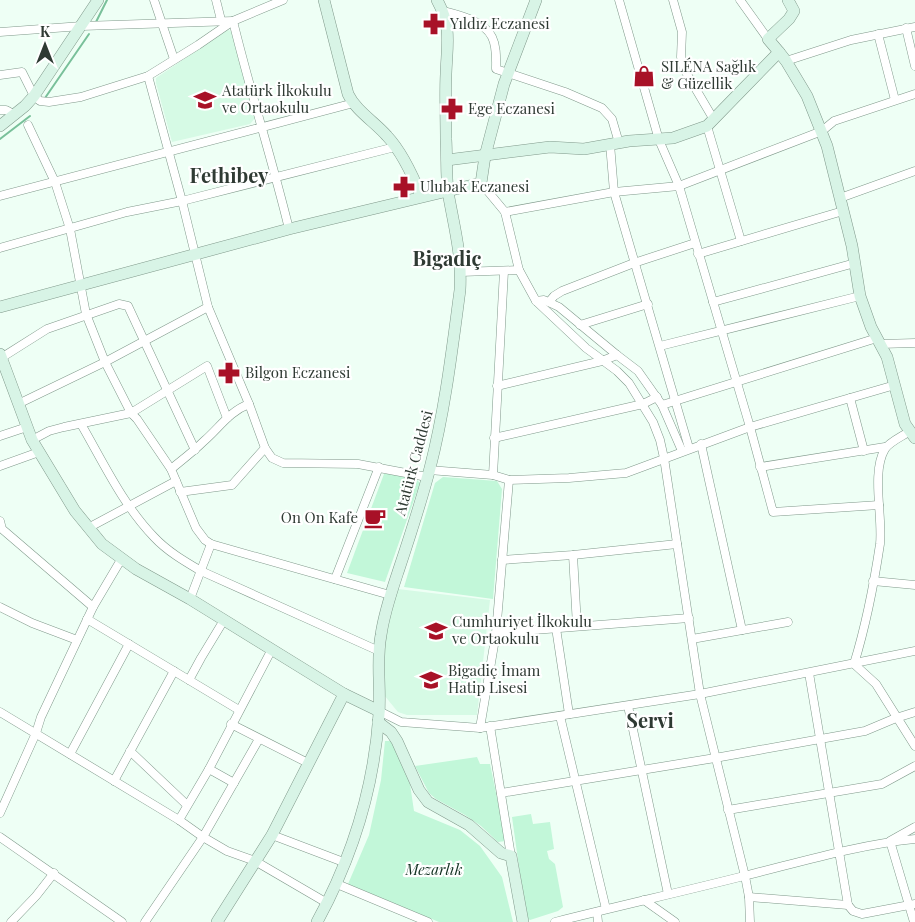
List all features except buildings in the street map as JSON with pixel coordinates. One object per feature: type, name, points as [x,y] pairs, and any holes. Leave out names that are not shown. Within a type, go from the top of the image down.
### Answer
[{"type":"street","points":[[0,126],[15,115],[34,96],[98,0]]},
{"type":"street","points":[[154,0],[174,60]]},
{"type":"street","points":[[216,0],[221,20]]},
{"type":"street","points":[[0,75],[22,72],[34,96],[44,102],[80,97],[148,76],[234,21],[283,0]]},
{"type":"street","points":[[324,0],[346,88],[354,103],[388,137],[395,147],[415,181],[421,196]]},
{"type":"street","name":"Atatürk Caddesi","points":[[317,922],[346,862],[366,797],[379,716],[378,665],[381,634],[390,595],[428,474],[442,417],[460,290],[460,248],[448,190],[446,74],[448,31],[443,11],[437,0]]},
{"type":"street","points":[[536,0],[508,72],[485,156],[481,183],[505,212],[519,270],[536,301],[602,361],[622,375],[643,404],[657,431],[664,458],[700,694],[745,876],[749,897],[750,922]]},
{"type":"street","points":[[619,0],[659,140],[679,186],[773,512],[879,505]]},
{"type":"street","points":[[673,0],[682,32],[681,57],[684,69],[711,123],[721,169],[741,241]]},
{"type":"street","points":[[740,0],[783,57],[807,96],[828,146],[855,263],[860,296],[871,327],[887,357],[905,424],[912,435],[885,447],[760,467]]},
{"type":"street","points":[[768,39],[789,19],[794,11],[788,0]]},
{"type":"street","points":[[443,11],[460,15],[479,25],[491,36],[495,48],[496,69],[565,92],[602,108],[612,119],[615,144],[614,192],[676,402],[686,450]]},
{"type":"street","points":[[0,32],[82,26],[234,21]]},
{"type":"street","points":[[234,21],[261,129],[276,176],[289,229]]},
{"type":"street","points":[[447,160],[550,147],[584,149],[673,138],[711,123],[738,92],[783,57],[851,40],[915,27]]},
{"type":"street","points":[[906,28],[915,66]]},
{"type":"street","points":[[878,34],[895,100]]},
{"type":"street","points":[[148,76],[196,254],[208,307],[249,404],[265,448],[272,458],[282,463],[358,464],[428,474],[493,475],[509,480],[570,478],[626,473],[750,427],[895,385]]},
{"type":"street","points":[[505,212],[614,192],[679,186],[822,131],[834,121],[915,94]]},
{"type":"street","points":[[0,196],[261,129],[354,103]]},
{"type":"street","points":[[0,110],[6,110],[15,115]]},
{"type":"street","points":[[28,125],[55,182],[70,229],[86,314],[105,362],[131,413],[171,469],[196,528],[205,540],[211,544],[390,595]]},
{"type":"street","points":[[0,248],[127,212],[182,201],[395,147]]},
{"type":"street","points":[[840,198],[915,172]]},
{"type":"street","points":[[0,307],[289,229],[481,183]]},
{"type":"street","points":[[698,254],[843,211]]},
{"type":"street","points":[[549,302],[562,291],[634,263],[695,243]]},
{"type":"street","points":[[713,302],[855,263]]},
{"type":"street","points":[[461,272],[519,270]]},
{"type":"street","points":[[493,475],[504,271]]},
{"type":"street","points":[[660,346],[860,296]]},
{"type":"street","points":[[536,301],[549,302],[559,307],[638,371],[662,405],[686,450]]},
{"type":"street","points":[[195,450],[128,306],[124,304],[86,314],[47,329],[1,356],[32,440],[74,511],[102,544],[136,568],[190,599],[379,716],[401,722],[480,728],[700,694],[915,651]]},
{"type":"street","points":[[580,325],[648,304]]},
{"type":"street","points":[[18,404],[105,362],[208,307]]},
{"type":"street","points":[[662,405],[878,341],[915,343]]},
{"type":"street","points":[[497,386],[602,361],[616,355]]},
{"type":"street","points":[[32,440],[49,431],[131,413],[207,366],[227,418]]},
{"type":"street","points":[[494,438],[643,404],[657,397]]},
{"type":"street","points":[[850,398],[864,451]]},
{"type":"street","points":[[171,469],[195,450],[227,418],[243,406],[249,404]]},
{"type":"street","points":[[81,424],[129,505],[154,537],[175,555],[200,571],[379,651]]},
{"type":"street","points":[[0,436],[27,427]]},
{"type":"street","points":[[701,444],[742,630]]},
{"type":"street","points":[[854,664],[860,646],[874,581],[880,541],[880,463],[885,447]]},
{"type":"street","points":[[180,492],[232,485],[265,448]]},
{"type":"street","points":[[0,466],[39,452]]},
{"type":"street","points":[[335,579],[379,467]]},
{"type":"street","points":[[480,728],[496,633],[509,480]]},
{"type":"street","points":[[88,528],[176,481]]},
{"type":"street","points":[[1,527],[94,606]]},
{"type":"street","points":[[190,599],[211,544]]},
{"type":"street","points":[[502,560],[677,544]]},
{"type":"street","points":[[573,555],[577,626]]},
{"type":"street","points":[[0,813],[36,733],[41,717],[87,619],[122,558]]},
{"type":"street","points":[[874,581],[915,585]]},
{"type":"street","points":[[0,607],[32,623],[77,640]]},
{"type":"street","points":[[496,633],[688,618]]},
{"type":"street","points":[[87,619],[239,710]]},
{"type":"street","points":[[190,680],[224,620]]},
{"type":"street","points":[[692,639],[788,622]]},
{"type":"street","points":[[556,628],[569,714]]},
{"type":"street","points":[[70,754],[130,644]]},
{"type":"street","points":[[179,820],[209,769],[272,649]]},
{"type":"street","points":[[854,664],[876,684],[915,746]]},
{"type":"street","points":[[114,781],[174,671]]},
{"type":"street","points":[[809,673],[848,905],[853,911],[862,914],[912,904]]},
{"type":"street","points":[[216,922],[272,835],[344,694]]},
{"type":"street","points":[[628,706],[668,894]]},
{"type":"street","points":[[0,712],[179,820],[203,837],[227,851],[255,861],[327,903]]},
{"type":"street","points":[[501,793],[820,739],[865,730],[915,712]]},
{"type":"street","points":[[379,716],[391,732],[428,802],[469,825],[501,853],[511,856]]},
{"type":"street","points":[[560,716],[602,911],[598,922]]},
{"type":"street","points":[[231,724],[308,763]]},
{"type":"street","points":[[490,726],[523,922]]},
{"type":"street","points":[[145,922],[203,837],[259,739]]},
{"type":"street","points":[[130,751],[187,806]]},
{"type":"street","points":[[728,810],[882,784],[915,766]]},
{"type":"street","points":[[209,769],[234,784]]},
{"type":"street","points":[[890,842],[915,827]]},
{"type":"street","points":[[272,835],[346,862]]},
{"type":"street","points":[[0,837],[54,873],[111,919],[122,922]]},
{"type":"street","points":[[555,922],[839,851],[915,839]]},
{"type":"street","points":[[890,842],[912,904],[914,922]]},
{"type":"street","points":[[11,922],[36,896],[54,873]]},
{"type":"street","points":[[336,884],[428,922]]},
{"type":"street","points":[[749,897],[848,905]]},
{"type":"street","points":[[644,900],[676,922]]},
{"type":"shaded area","name":"Atatürk İlkokulu ve Ortaokulu","points":[[227,30],[233,31],[255,118],[250,124],[172,142],[156,78]]},
{"type":"shaded area","name":"Cumhuriyet İlkokulu ve Ortaokulu","points":[[398,589],[490,600],[477,715],[407,715],[398,712],[384,695],[383,640]]},
{"type":"green space","points":[[391,473],[415,478],[420,483],[385,582],[347,573],[384,474]]},
{"type":"green space","points":[[443,477],[497,481],[502,489],[493,599],[404,587],[435,483]]},
{"type":"green space","name":"Mezarlık","points":[[385,741],[392,741],[410,784],[414,811],[460,830],[480,846],[502,877],[513,922],[439,922],[348,884],[369,835],[381,780]]},
{"type":"green space","points":[[477,757],[480,764],[490,764],[506,841],[498,842],[481,826],[436,799],[429,793],[415,766]]},
{"type":"green space","points":[[531,814],[533,824],[550,822],[554,849],[547,851],[549,859],[555,864],[563,907],[558,911],[530,920],[526,917],[512,817]]},
{"type":"waterway","points":[[96,22],[107,0]]},
{"type":"waterway","points":[[45,98],[89,34]]},
{"type":"waterway","points":[[0,139],[30,116]]},
{"type":"place","name":"Yıldız Eczanesi","points":[[434,24]]},
{"type":"place","name":"SILÉNA Sağlık & Güzellik","points":[[644,76]]},
{"type":"place","name":"Atatürk İlkokulu ve Ortaokulu","points":[[205,100]]},
{"type":"place","name":"Ege Eczanesi","points":[[452,109]]},
{"type":"place","name":"Ulubak Eczanesi","points":[[404,187]]},
{"type":"place","name":"Bilgon Eczanesi","points":[[229,373]]},
{"type":"place","name":"On On Kafe","points":[[375,518]]},
{"type":"place","name":"Cumhuriyet İlkokulu ve Ortaokulu","points":[[436,631]]},
{"type":"place","name":"Bigadiç İmam Hatip Lisesi","points":[[431,680]]},
{"type":"district","name":"Fethibey","points":[[229,176]]},
{"type":"district","name":"Bigadiç","points":[[447,259]]},
{"type":"district","name":"Servi","points":[[650,721]]}]
